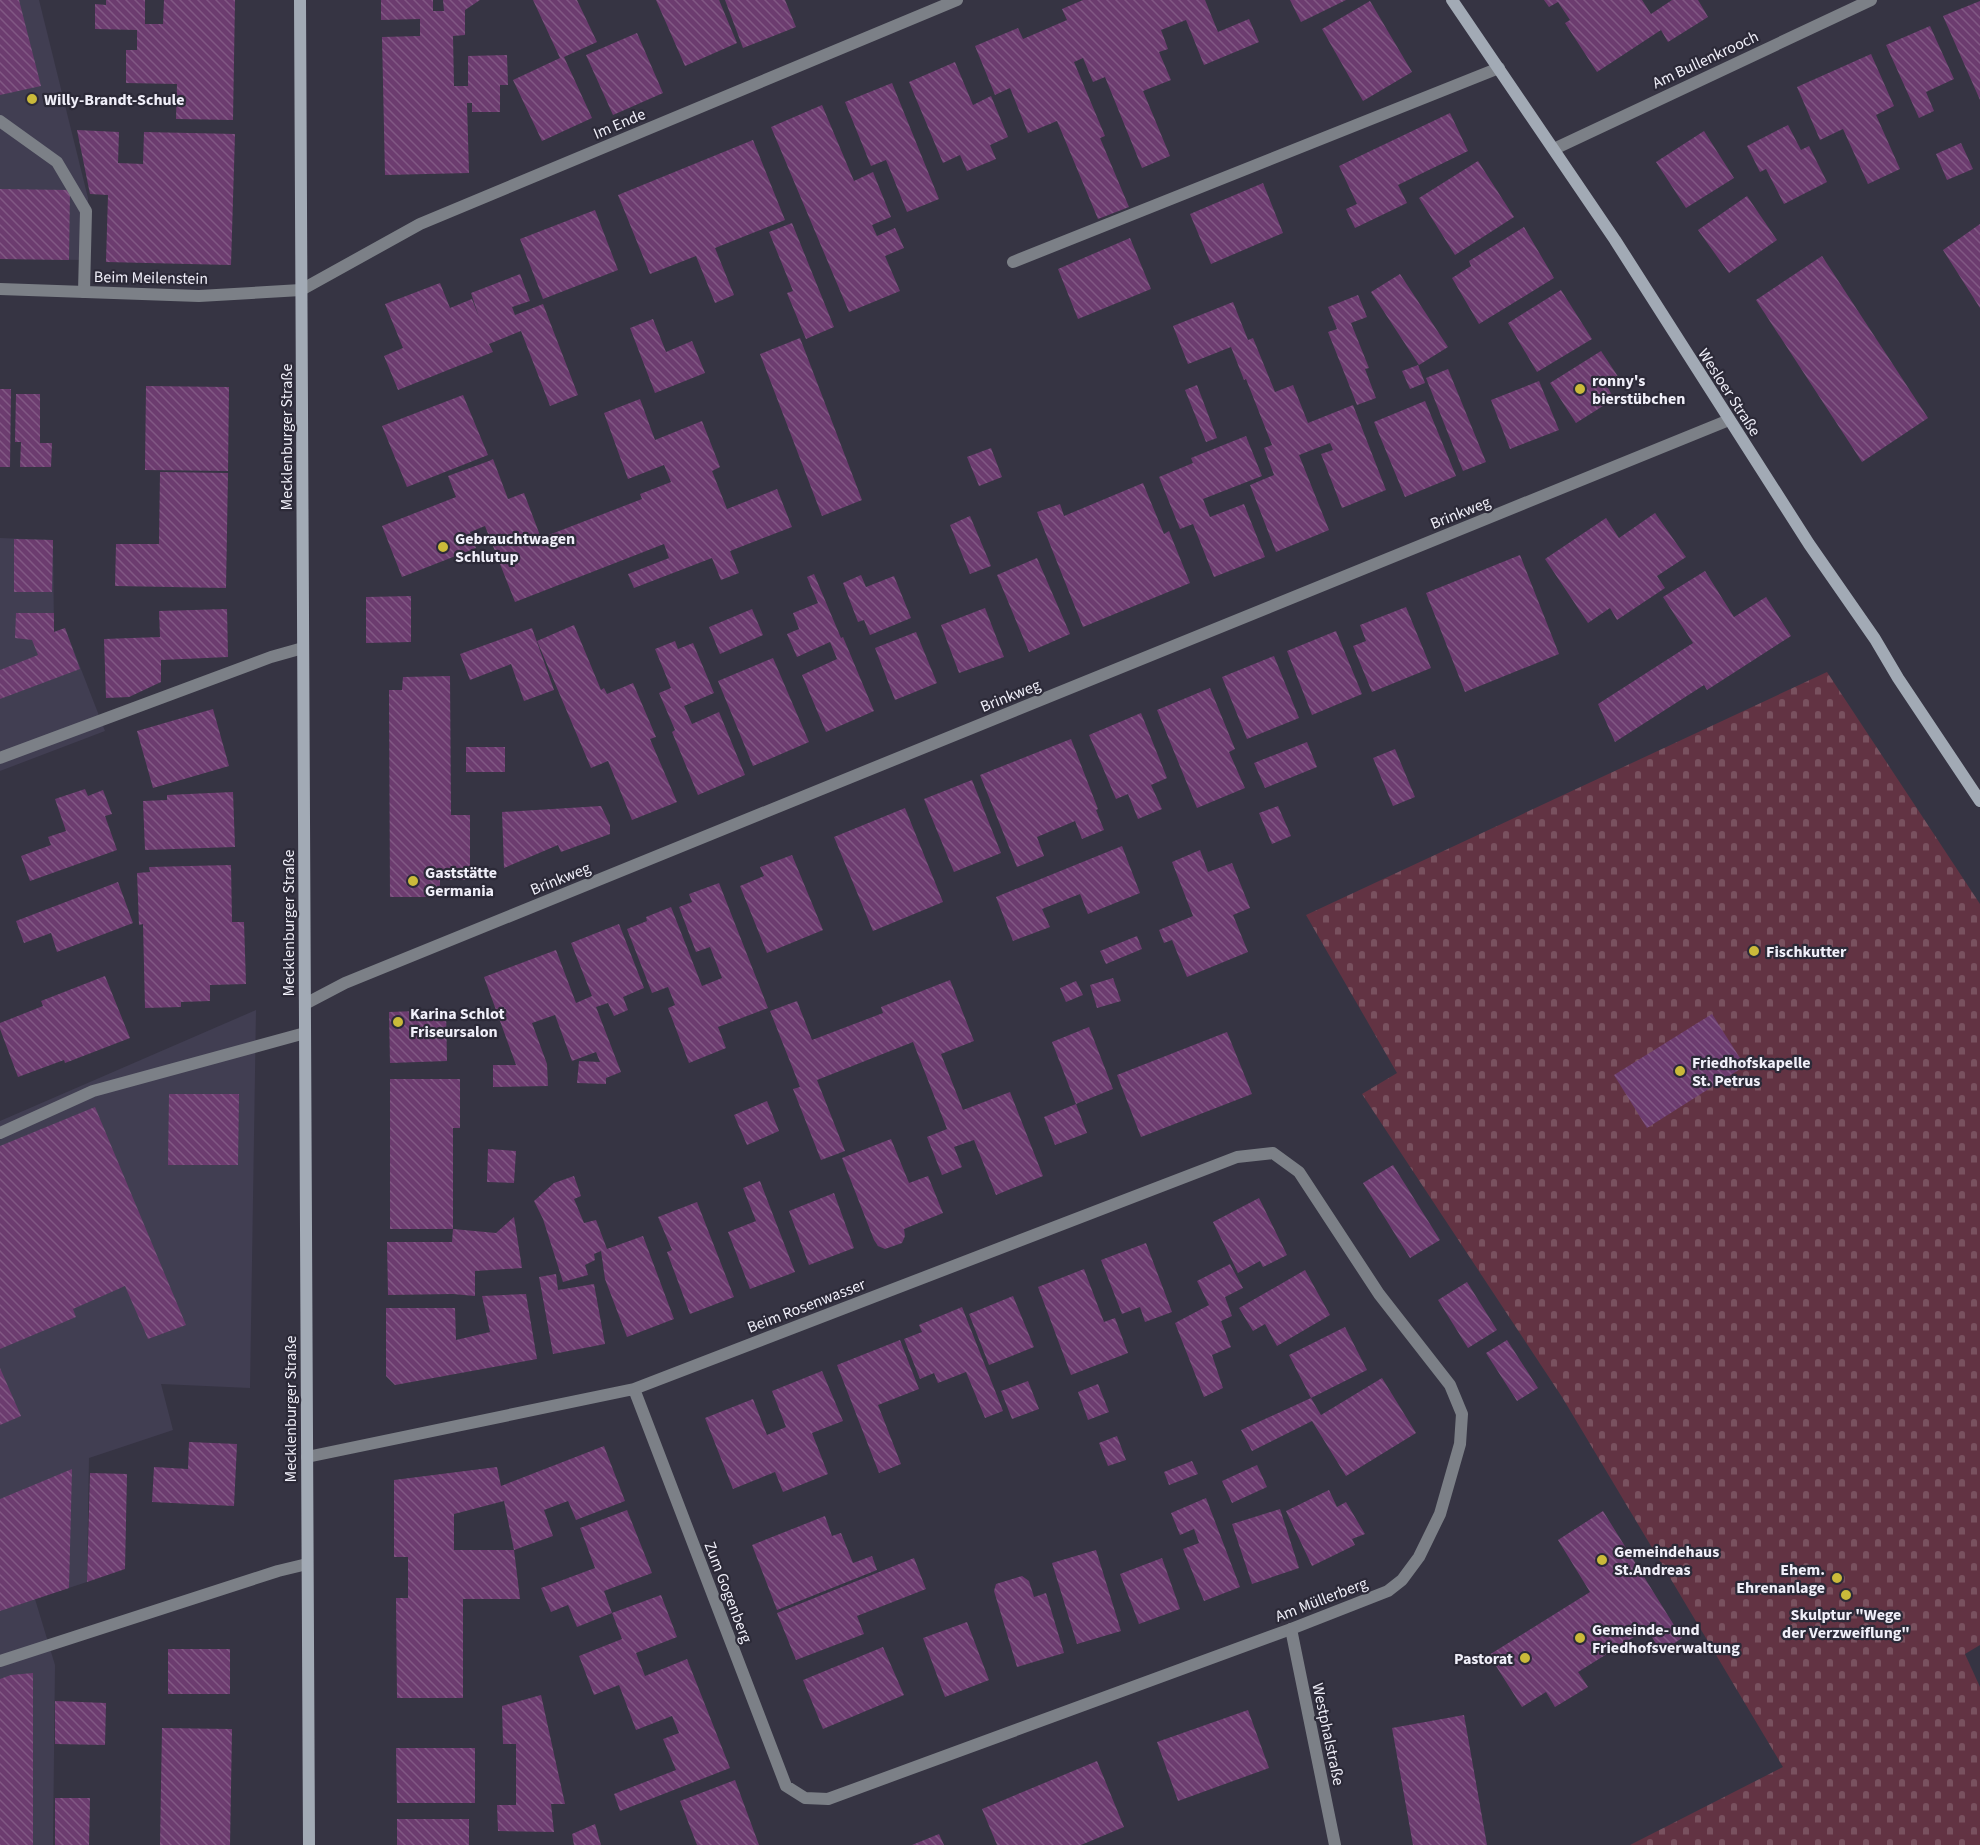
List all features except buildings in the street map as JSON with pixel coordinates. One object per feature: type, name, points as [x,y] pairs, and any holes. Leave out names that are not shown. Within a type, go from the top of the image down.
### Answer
[{"type":"street","name":"Mecklenburger Straße","points":[[300,0],[309,1845]]},
{"type":"street","name":"Im Ende","points":[[301,290],[420,224],[957,0]]},
{"type":"street","name":"Wesloer Straße","points":[[1452,0],[1615,240],[1802,535],[1875,639],[1898,678],[1980,801]]},
{"type":"street","name":"Am Bullenkrooch","points":[[1554,148],[1871,0]]},
{"type":"street","points":[[1013,262],[1499,68]]},
{"type":"street","points":[[0,121],[57,162],[86,211],[84,292]]},
{"type":"street","name":"Beim Meilenstein","points":[[0,290],[199,296],[301,290]]},
{"type":"street","name":"Brinkweg","points":[[305,1004],[345,983],[1729,420]]},
{"type":"street","points":[[0,758],[271,657],[303,648]]},
{"type":"street","points":[[0,1133],[93,1091],[305,1033]]},
{"type":"street","name":"Beim Rosenwasser","points":[[307,1457],[634,1389],[1238,1157],[1273,1153],[1299,1172]]},
{"type":"street","name":"Am Müllerberg","points":[[805,1798],[828,1799],[1291,1629],[1388,1591],[1402,1580],[1419,1557],[1440,1514],[1460,1444],[1462,1414],[1450,1385],[1379,1294],[1299,1172]]},
{"type":"street","name":"Zum Gogenberg","points":[[634,1389],[786,1786],[805,1798]]},
{"type":"street","points":[[0,1660],[278,1571],[307,1564]]},
{"type":"street","name":"Westphalstraße","points":[[1291,1629],[1335,1845]]},
{"type":"shaded area","name":"Willy-Brandt-Schule","points":[[0,0],[39,0],[88,198],[87,260],[0,259]]},
{"type":"shaded area","points":[[0,538],[53,540],[54,632],[65,628],[105,731],[0,771]]},
{"type":"shaded area","points":[[256,1010],[250,1388],[161,1384],[173,1430],[89,1458],[87,1582],[35,1599],[55,1665],[53,1845],[0,1845],[0,1121]]},
{"type":"green space","points":[[1827,672],[1980,904],[1980,1645],[1965,1654],[1980,1687],[1980,1845],[1630,1845],[1783,1767],[1562,1397],[1362,1094],[1397,1073],[1306,915]]},
{"type":"place","name":"Willy-Brandt-Schule","points":[[32,99]]},
{"type":"place","name":"ronny's bierstübchen","points":[[1580,389]]},
{"type":"place","name":"Gebrauchtwagen Schlutup","points":[[443,547]]},
{"type":"place","name":"Gaststätte Germania","points":[[413,881]]},
{"type":"place","name":"Fischkutter","points":[[1754,951]]},
{"type":"place","name":"Karina Schlot Friseursalon","points":[[398,1022]]},
{"type":"place","name":"Friedhofskapelle St. Petrus","points":[[1680,1071]]},
{"type":"place","name":"Gemeindehaus St.Andreas","points":[[1602,1560]]},
{"type":"place","name":"Ehem. Ehrenanlage","points":[[1837,1578]]},
{"type":"place","name":"Skulptur \"Wege der Verzweiflung\"","points":[[1846,1595]]},
{"type":"place","name":"Gemeinde- und Friedhofsverwaltung","points":[[1580,1638]]},
{"type":"place","name":"Pastorat","points":[[1525,1658]]}]
